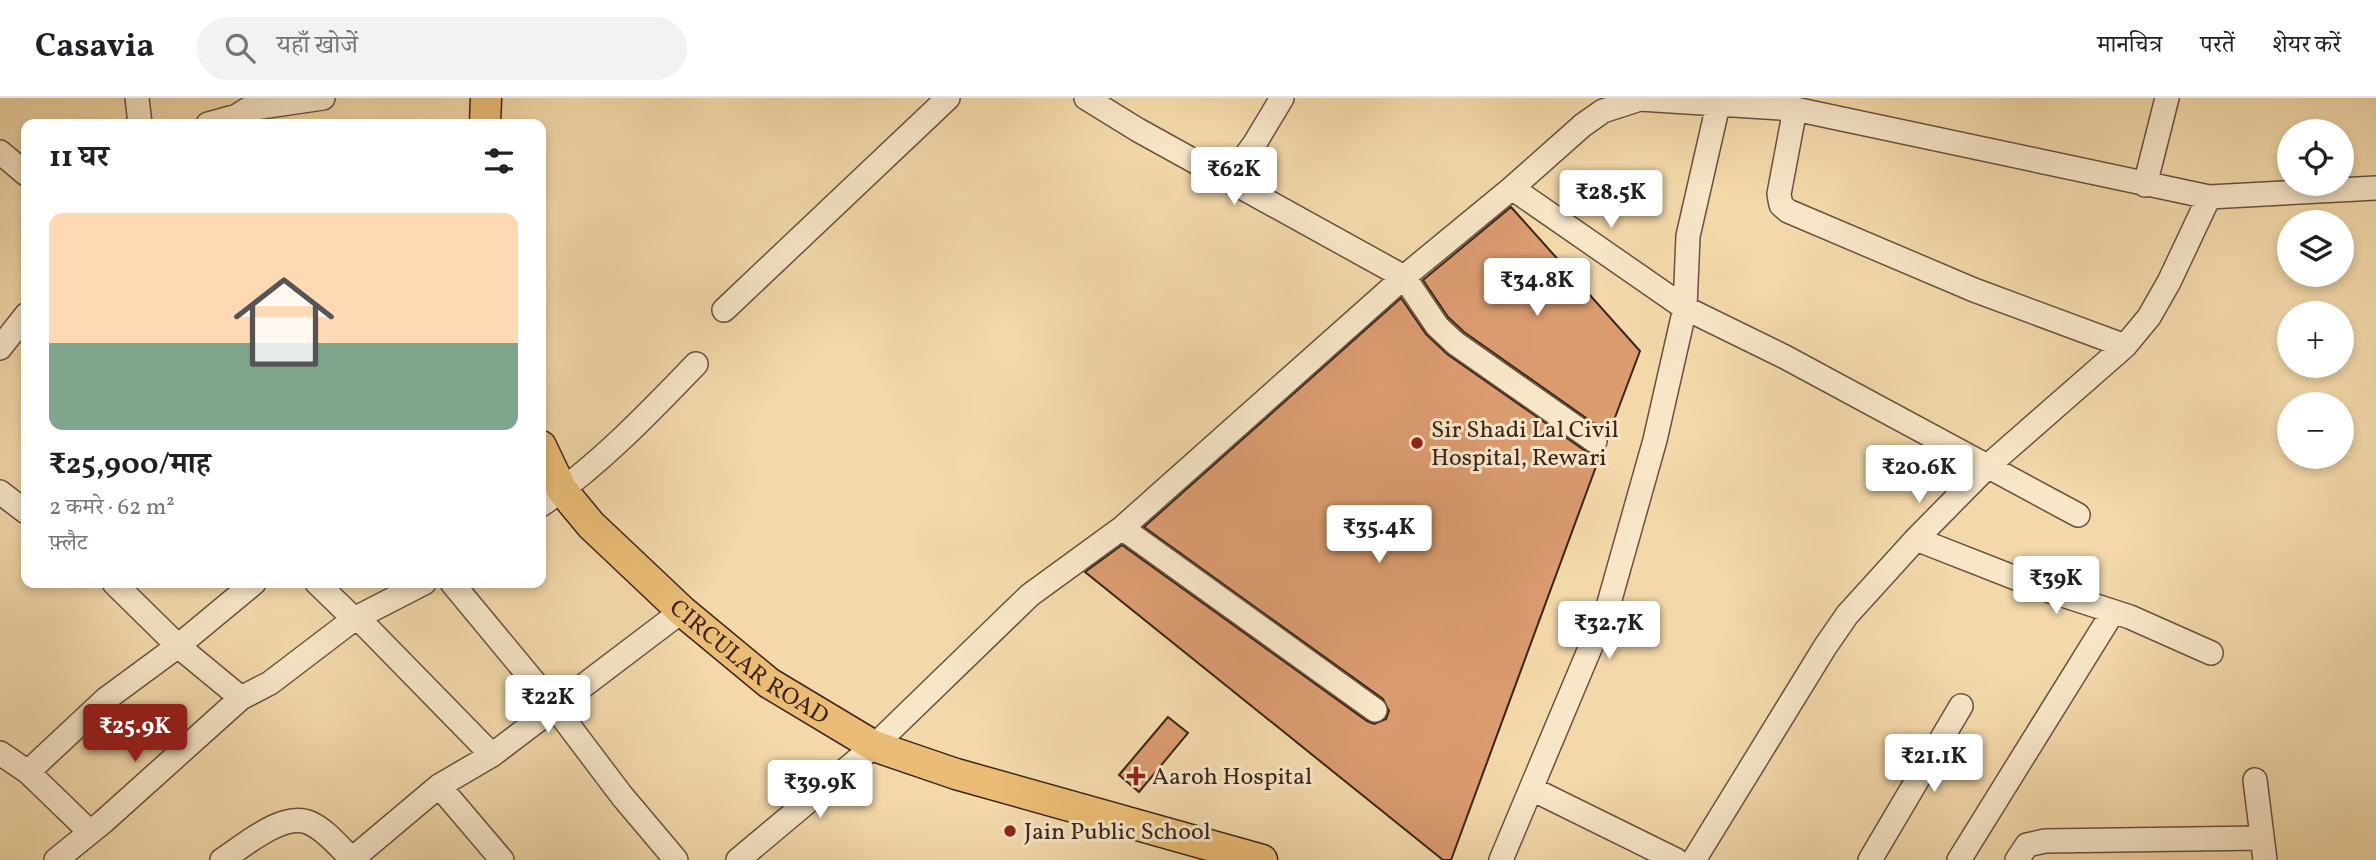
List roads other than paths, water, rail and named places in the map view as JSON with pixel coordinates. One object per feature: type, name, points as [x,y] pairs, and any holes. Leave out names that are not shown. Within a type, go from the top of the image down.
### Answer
[{"type":"main road","points":[[485,119],[486,98]]},
{"type":"main road","name":"CIRCULAR ROAD","points":[[546,472],[551,498],[624,558],[681,611],[769,683],[874,746],[956,774],[1262,860]]},
{"type":"street","points":[[137,98],[139,119]]},
{"type":"street","points":[[226,119],[237,116],[245,104],[323,98]]},
{"type":"street","points":[[724,310],[948,98]]},
{"type":"street","points":[[1086,98],[1138,130],[1404,277],[1437,326],[1455,343],[1595,441]]},
{"type":"street","points":[[1229,179],[1282,98]]},
{"type":"street","points":[[738,860],[874,746],[1030,595],[1122,528],[1404,277],[1603,111],[1640,98],[1718,105],[1754,102],[2209,197],[2376,188]]},
{"type":"street","points":[[2146,185],[2166,98]]},
{"type":"street","points":[[1501,860],[1608,603],[1655,440],[1685,308],[1688,236],[1718,105]]},
{"type":"street","points":[[1795,109],[1779,194],[1781,205],[1788,211],[1974,290],[2124,345]]},
{"type":"street","points":[[0,152],[21,170]]},
{"type":"street","points":[[1511,188],[1685,308],[1786,357],[2078,515]]},
{"type":"street","points":[[1694,860],[1847,615],[1916,539],[1989,465],[2124,345],[2149,317],[2169,282],[2209,197]]},
{"type":"street","points":[[0,348],[17,326]]},
{"type":"street","points":[[551,498],[645,416],[696,365]]},
{"type":"street","points":[[0,492],[21,508]]},
{"type":"street","points":[[1122,528],[1375,710]]},
{"type":"street","points":[[1916,539],[2041,588],[2113,612],[2211,653]]},
{"type":"street","points":[[119,588],[178,646],[242,698]]},
{"type":"street","points":[[28,772],[106,699],[178,646],[248,588]]},
{"type":"street","points":[[322,588],[492,755]]},
{"type":"street","points":[[56,860],[242,698],[270,683],[356,619],[415,588]]},
{"type":"street","points":[[457,588],[676,860]]},
{"type":"street","points":[[222,860],[285,821],[296,820],[308,822],[318,828],[351,860],[439,786],[492,755],[681,611]]},
{"type":"street","points":[[1959,860],[2113,612]]},
{"type":"street","points":[[1870,860],[1961,706]]},
{"type":"street","points":[[0,753],[28,772],[90,832]]},
{"type":"street","points":[[2017,860],[2027,845],[2035,842],[2161,850],[2263,849],[2255,780]]},
{"type":"street","points":[[439,786],[502,860]]},
{"type":"street","points":[[1532,789],[1676,860]]},
{"type":"place","name":"Sir Shadi Lal Civil Hospital, Rewari","points":[[1417,443]]},
{"type":"place","name":"Aaroh Hospital","points":[[1136,776]]},
{"type":"place","name":"Jain Public School","points":[[1010,831]]}]
